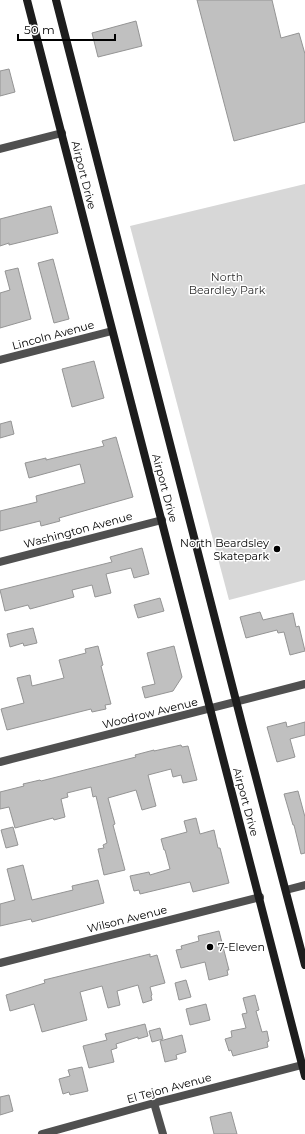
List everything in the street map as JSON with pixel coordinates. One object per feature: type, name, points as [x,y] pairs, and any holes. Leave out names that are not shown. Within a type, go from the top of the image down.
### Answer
[{"type":"main road","name":"Airport Drive","points":[[27,0],[260,897],[305,1076]]},
{"type":"main road","name":"Airport Drive","points":[[56,0],[236,702],[305,964]]},
{"type":"street","points":[[0,149],[62,133]]},
{"type":"street","name":"Lincoln Avenue","points":[[0,360],[112,331]]},
{"type":"street","name":"Washington Avenue","points":[[0,562],[162,520]]},
{"type":"street","name":"Woodrow Avenue","points":[[0,762],[305,684]]},
{"type":"street","points":[[286,890],[305,885]]},
{"type":"street","name":"Wilson Avenue","points":[[0,963],[260,897]]},
{"type":"street","name":"El Tejon Avenue","points":[[42,1134],[154,1103],[302,1066]]},
{"type":"street","points":[[154,1103],[162,1134]]},
{"type":"green space","name":"North Beardley Park","points":[[305,184],[305,580],[229,600],[130,226]]},
{"type":"building","points":[[197,0],[272,0],[281,38],[299,33],[305,54],[305,122],[234,141]]},
{"type":"building","points":[[136,21],[142,46],[98,57],[92,33]]},
{"type":"building","points":[[9,69],[15,92],[0,96],[0,71]]},
{"type":"building","points":[[51,206],[58,233],[0,246],[0,219]]},
{"type":"building","points":[[53,259],[69,319],[54,323],[38,263]]},
{"type":"building","points":[[18,268],[31,319],[0,328],[0,293],[10,290],[5,271]]},
{"type":"building","points":[[94,361],[104,398],[72,407],[62,369]]},
{"type":"building","points":[[11,421],[14,434],[0,438],[0,424]]},
{"type":"building","points":[[116,437],[133,497],[59,518],[60,521],[41,526],[40,521],[0,531],[0,511],[37,502],[36,496],[85,483],[80,464],[29,478],[25,463],[46,458],[46,460],[104,446],[102,441]]},
{"type":"building","points":[[142,548],[149,574],[134,578],[131,568],[106,574],[111,593],[95,597],[92,585],[72,590],[74,597],[30,609],[28,605],[5,611],[0,590],[112,562],[110,557]]},
{"type":"building","points":[[160,598],[164,611],[138,618],[134,605]]},
{"type":"building","points":[[260,612],[263,620],[293,613],[296,627],[299,626],[305,651],[290,655],[284,632],[278,633],[277,630],[246,638],[240,617]]},
{"type":"building","points":[[33,628],[37,643],[24,646],[23,643],[10,647],[7,634]]},
{"type":"building","points":[[98,646],[103,665],[101,666],[111,704],[105,705],[106,709],[92,712],[91,709],[7,730],[1,709],[24,703],[17,678],[30,675],[32,686],[64,678],[59,660],[86,653],[85,649]]},
{"type":"building","points":[[174,646],[182,677],[173,691],[145,698],[142,687],[155,684],[147,653]]},
{"type":"building","points":[[286,722],[287,727],[305,722],[305,735],[290,739],[295,757],[277,762],[267,727]]},
{"type":"building","points":[[181,745],[182,747],[188,746],[197,780],[183,783],[181,775],[173,777],[171,769],[148,775],[156,806],[142,810],[136,790],[108,798],[115,824],[113,825],[125,870],[104,875],[98,849],[104,848],[103,845],[107,843],[96,796],[93,797],[91,787],[67,793],[68,797],[61,799],[65,817],[54,820],[53,818],[15,828],[9,807],[0,809],[0,792],[24,786],[23,784],[41,781],[136,757],[135,755],[154,750]]},
{"type":"building","points":[[298,791],[305,817],[305,853],[301,854],[284,794]]},
{"type":"building","points":[[196,818],[200,834],[214,830],[229,883],[193,892],[190,882],[140,894],[139,890],[134,891],[130,876],[149,872],[150,875],[170,869],[161,839],[187,832],[184,821]]},
{"type":"building","points":[[13,827],[18,845],[6,848],[1,830]]},
{"type":"building","points":[[23,865],[32,900],[73,890],[72,886],[98,880],[104,903],[32,922],[31,919],[0,926],[0,904],[15,900],[7,869]]},
{"type":"building","points":[[219,931],[229,970],[227,970],[228,975],[209,980],[205,962],[181,968],[176,950],[182,949],[181,946],[199,941],[198,936]]},
{"type":"building","points":[[150,954],[150,957],[157,955],[165,983],[150,987],[152,1000],[143,1003],[138,985],[117,991],[120,1005],[108,1008],[102,986],[80,992],[87,1020],[42,1032],[34,1004],[10,1011],[6,995],[45,983],[44,980]]},
{"type":"building","points":[[186,980],[191,997],[179,1000],[175,983]]},
{"type":"building","points":[[255,995],[259,1010],[256,1011],[262,1032],[267,1031],[269,1041],[267,1042],[268,1047],[233,1056],[231,1050],[229,1051],[225,1039],[232,1037],[231,1031],[246,1028],[242,1014],[247,1013],[243,998]]},
{"type":"building","points":[[206,1004],[210,1020],[190,1025],[186,1009]]},
{"type":"building","points":[[145,1024],[148,1036],[138,1039],[138,1037],[116,1044],[117,1048],[111,1050],[114,1062],[89,1068],[83,1046],[107,1040],[105,1034]]},
{"type":"building","points":[[160,1028],[163,1039],[152,1042],[149,1031]]},
{"type":"building","points":[[182,1035],[186,1052],[176,1055],[177,1059],[165,1062],[160,1041]]},
{"type":"building","points":[[82,1067],[88,1091],[70,1095],[69,1092],[63,1094],[59,1079],[70,1076],[68,1070]]},
{"type":"building","points":[[9,1095],[13,1111],[0,1115],[0,1097]]},
{"type":"building","points":[[231,1112],[237,1134],[214,1134],[210,1117]]},
{"type":"place","name":"North Beardsley Skatepark","points":[[277,549]]},
{"type":"place","name":"7-Eleven","points":[[210,947]]}]
